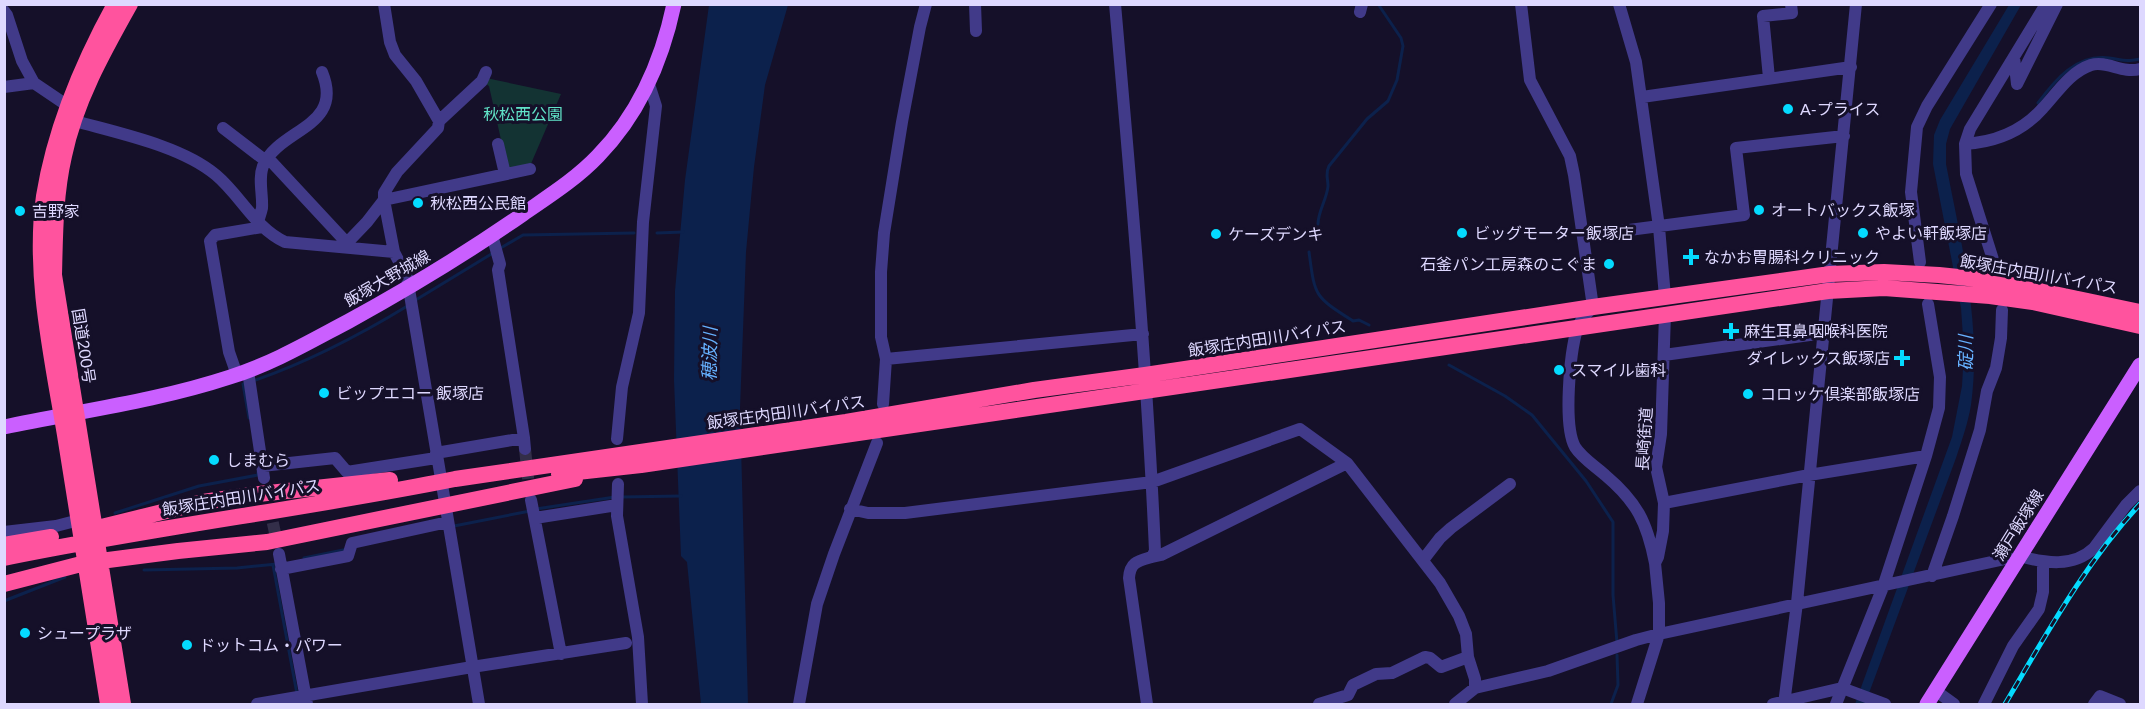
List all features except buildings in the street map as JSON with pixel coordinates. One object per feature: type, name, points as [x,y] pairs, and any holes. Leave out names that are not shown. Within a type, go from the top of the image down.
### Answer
[{"type":"highway","name":"国道200号","points":[[123,705],[86,531],[69,414],[54,275],[57,199],[71,113],[125,5]]},
{"type":"highway","name":"飯塚庄内田川バイパス","points":[[455,479],[640,459],[844,429],[1147,393],[1665,314],[1884,272],[1939,275],[1991,282],[2140,312]]},
{"type":"highway","name":"飯塚庄内田川バイパス","points":[[844,429],[1034,390],[1665,297],[1829,282],[1943,292],[1991,282],[2033,302],[2140,326]]},
{"type":"highway","name":"飯塚庄内田川バイパス","points":[[86,531],[170,527],[339,493],[399,490],[490,473],[640,459]]},
{"type":"highway","points":[[4,584],[93,562],[267,542],[348,527],[459,504],[640,459]]},
{"type":"highway","points":[[4,545],[86,531],[203,502],[250,495],[339,493],[455,479]]},
{"type":"highway","points":[[4,558],[86,531]]},
{"type":"highway","points":[[26,542],[31,576]]},
{"type":"highway","name":"国道200号","points":[[93,562],[108,705]]},
{"type":"main road","name":"飯塚大野城線","points":[[4,427],[246,378],[297,348],[409,291],[494,239],[566,184],[598,156],[626,121],[649,84],[661,53],[674,4]]},
{"type":"main road","name":"瀬戸飯塚線","points":[[1927,705],[2140,365]]},
{"type":"street","points":[[384,4],[390,42],[395,55],[416,81],[439,121],[438,128],[386,188],[384,200],[394,252],[407,277],[479,705]]},
{"type":"street","points":[[883,404],[886,359],[881,337],[881,272],[884,234],[902,122],[926,4]]},
{"type":"street","points":[[975,4],[976,31]]},
{"type":"street","points":[[1115,4],[1147,393],[1155,550],[1152,558]]},
{"type":"street","points":[[1521,4],[1530,80],[1569,156],[1593,307],[1577,326],[1569,395],[1571,434],[1580,454],[1624,491],[1637,508],[1650,540],[1655,564]]},
{"type":"street","points":[[1619,4],[1636,62],[1642,97],[1659,226],[1665,297]]},
{"type":"street","points":[[1769,78],[1763,16],[1792,13],[1791,4]]},
{"type":"street","points":[[1856,4],[1797,603],[1780,704],[1844,688],[1884,704]]},
{"type":"street","points":[[1920,262],[1911,192],[1917,127],[1932,98],[1991,4]]},
{"type":"street","points":[[1991,282],[1966,174],[1965,144],[1970,129],[2046,4]]},
{"type":"street","points":[[2014,57],[2017,84],[2056,4]]},
{"type":"street","points":[[4,11],[8,15],[11,46],[34,83],[71,113],[184,156],[216,175],[260,224],[285,242],[345,245],[394,252]]},
{"type":"street","points":[[1965,144],[1987,142],[2006,136],[2024,126],[2042,110],[2063,84],[2092,65],[2102,64],[2131,72],[2140,69]]},
{"type":"street","points":[[1642,97],[1851,67]]},
{"type":"street","points":[[260,224],[262,171],[267,160],[283,143],[308,127],[319,115],[328,93],[322,72]]},
{"type":"street","points":[[439,121],[482,81],[486,72]]},
{"type":"street","points":[[4,87],[34,83]]},
{"type":"street","points":[[617,439],[622,387],[639,313],[643,222],[656,106],[649,84]]},
{"type":"street","points":[[223,128],[267,160],[345,245]]},
{"type":"street","points":[[1583,236],[1744,214],[1736,148],[1844,136]]},
{"type":"street","points":[[498,144],[505,174]]},
{"type":"street","points":[[345,245],[384,200],[530,169]]},
{"type":"street","points":[[260,224],[214,235],[210,241],[226,340],[246,378],[263,472],[335,458],[347,472],[524,443],[498,270],[500,264],[494,239]]},
{"type":"street","points":[[1836,705],[1886,587],[1939,408],[1941,391],[1928,304]]},
{"type":"street","points":[[1929,577],[1953,516],[1980,430],[1987,391],[1996,368],[2001,338],[2002,310]]},
{"type":"street","name":"長崎街道","points":[[1637,705],[1659,634],[1655,564],[1663,531],[1664,503],[1656,467],[1662,434],[1665,314]]},
{"type":"street","points":[[1664,355],[1824,333]]},
{"type":"street","points":[[886,359],[1143,334]]},
{"type":"street","points":[[850,509],[868,513],[905,513],[1152,482],[1300,429],[1347,463],[1440,584],[1459,616],[1466,634],[1468,657],[1475,679],[1475,688]]},
{"type":"street","points":[[799,705],[817,604],[850,509],[877,443]]},
{"type":"street","points":[[1664,503],[1809,475],[1926,456]]},
{"type":"street","points":[[1147,705],[1129,578],[1134,562],[1161,555],[1347,463]]},
{"type":"street","points":[[1423,560],[1451,528],[1510,484]]},
{"type":"street","points":[[1455,705],[1475,688],[1548,671],[1659,634],[1797,603],[1886,587],[2019,556],[2043,562],[2072,561],[2088,554],[2126,505],[2140,491]]},
{"type":"street","points":[[561,654],[533,509],[617,496],[638,637],[642,705]]},
{"type":"street","points":[[302,698],[280,562],[348,556],[352,543],[449,525]]},
{"type":"street","points":[[4,532],[56,526],[86,531]]},
{"type":"street","points":[[1984,705],[2013,646],[2039,609],[2043,592],[2043,562]]},
{"type":"street","points":[[257,705],[626,643]]},
{"type":"street","points":[[1319,705],[1348,695],[1353,685],[1376,674],[1392,673],[1425,657],[1430,658],[1441,667],[1468,657]]},
{"type":"street","points":[[1936,691],[1954,705]]},
{"type":"street","points":[[2094,705],[2100,696],[2120,705]]},
{"type":"green space","name":"秋松西公園","points":[[486,78],[561,94],[530,166],[508,171],[489,86],[483,82]]},
{"type":"water","name":"穂波川","points":[[709,5],[788,5],[765,85],[746,252],[740,408],[748,704],[701,704],[687,562],[681,556],[674,380],[675,291],[685,180]]},
{"type":"water","name":"碇川","points":[[2009,5],[2021,5],[1950,129],[1946,144],[1946,164],[1972,314],[1974,375],[1970,412],[1956,458],[1865,704],[1855,704],[1952,437],[1962,386],[1964,351],[1961,308],[1933,164],[1934,135],[1940,120]]},
{"type":"waterway","points":[[1318,224],[1328,186],[1329,166],[1367,119],[1388,101],[1397,80],[1403,46],[1401,38],[1378,4]]},
{"type":"waterway","points":[[2038,103],[2059,78],[2086,60],[2140,59]]},
{"type":"waterway","points":[[657,233],[683,232]]},
{"type":"waterway","points":[[499,249],[523,235],[634,233]]},
{"type":"waterway","points":[[1309,252],[1315,287],[1319,294],[1331,306],[1353,321],[1359,320],[1369,325]]},
{"type":"waterway","points":[[414,301],[493,253]]},
{"type":"waterway","points":[[253,381],[333,347],[409,305]]},
{"type":"waterway","points":[[1449,365],[1505,396],[1532,415],[1586,481],[1613,522],[1613,595],[1617,643]]},
{"type":"waterway","points":[[247,383],[243,384],[249,418]]},
{"type":"waterway","points":[[115,513],[199,486],[258,475],[258,472]]},
{"type":"waterway","points":[[622,497],[681,496]]},
{"type":"waterway","points":[[536,509],[615,497]]},
{"type":"waterway","points":[[454,526],[530,511]]},
{"type":"waterway","points":[[304,558],[348,549]]},
{"type":"waterway","points":[[144,570],[237,568],[277,564]]},
{"type":"waterway","points":[[273,565],[297,694]]},
{"type":"waterway","points":[[4,601],[65,577]]},
{"type":"waterway","points":[[1611,704],[1618,685],[1617,655]]},
{"type":"tunnel","points":[[525,449],[530,496]]},
{"type":"tunnel","points":[[269,505],[278,547]]},
{"type":"railway","points":[[2005,704],[2084,575],[2101,550],[2140,504]]},
{"type":"place","name":"A-プライス","points":[[1788,109]]},
{"type":"place","name":"秋松西公民館","points":[[418,203]]},
{"type":"place","name":"オートバックス飯塚","points":[[1759,210]]},
{"type":"place","name":"吉野家","points":[[20,211]]},
{"type":"place","name":"ビッグモーター飯塚店","points":[[1462,233]]},
{"type":"place","name":"やよい軒飯塚店","points":[[1863,233]]},
{"type":"place","name":"ケーズデンキ","points":[[1216,234]]},
{"type":"place","name":"なかお胃腸科クリニック","points":[[1691,257]]},
{"type":"place","name":"石釜パン工房森のこぐま","points":[[1609,264]]},
{"type":"place","name":"麻生耳鼻咽喉科医院","points":[[1731,331]]},
{"type":"place","name":"ダイレックス飯塚店","points":[[1902,358]]},
{"type":"place","name":"スマイル歯科","points":[[1559,370]]},
{"type":"place","name":"ビップエコー 飯塚店","points":[[324,393]]},
{"type":"place","name":"コロッケ倶楽部飯塚店","points":[[1748,394]]},
{"type":"place","name":"しまむら","points":[[214,460]]},
{"type":"place","name":"シュープラザ","points":[[25,633]]},
{"type":"place","name":"ドットコム・パワー","points":[[187,645]]}]
